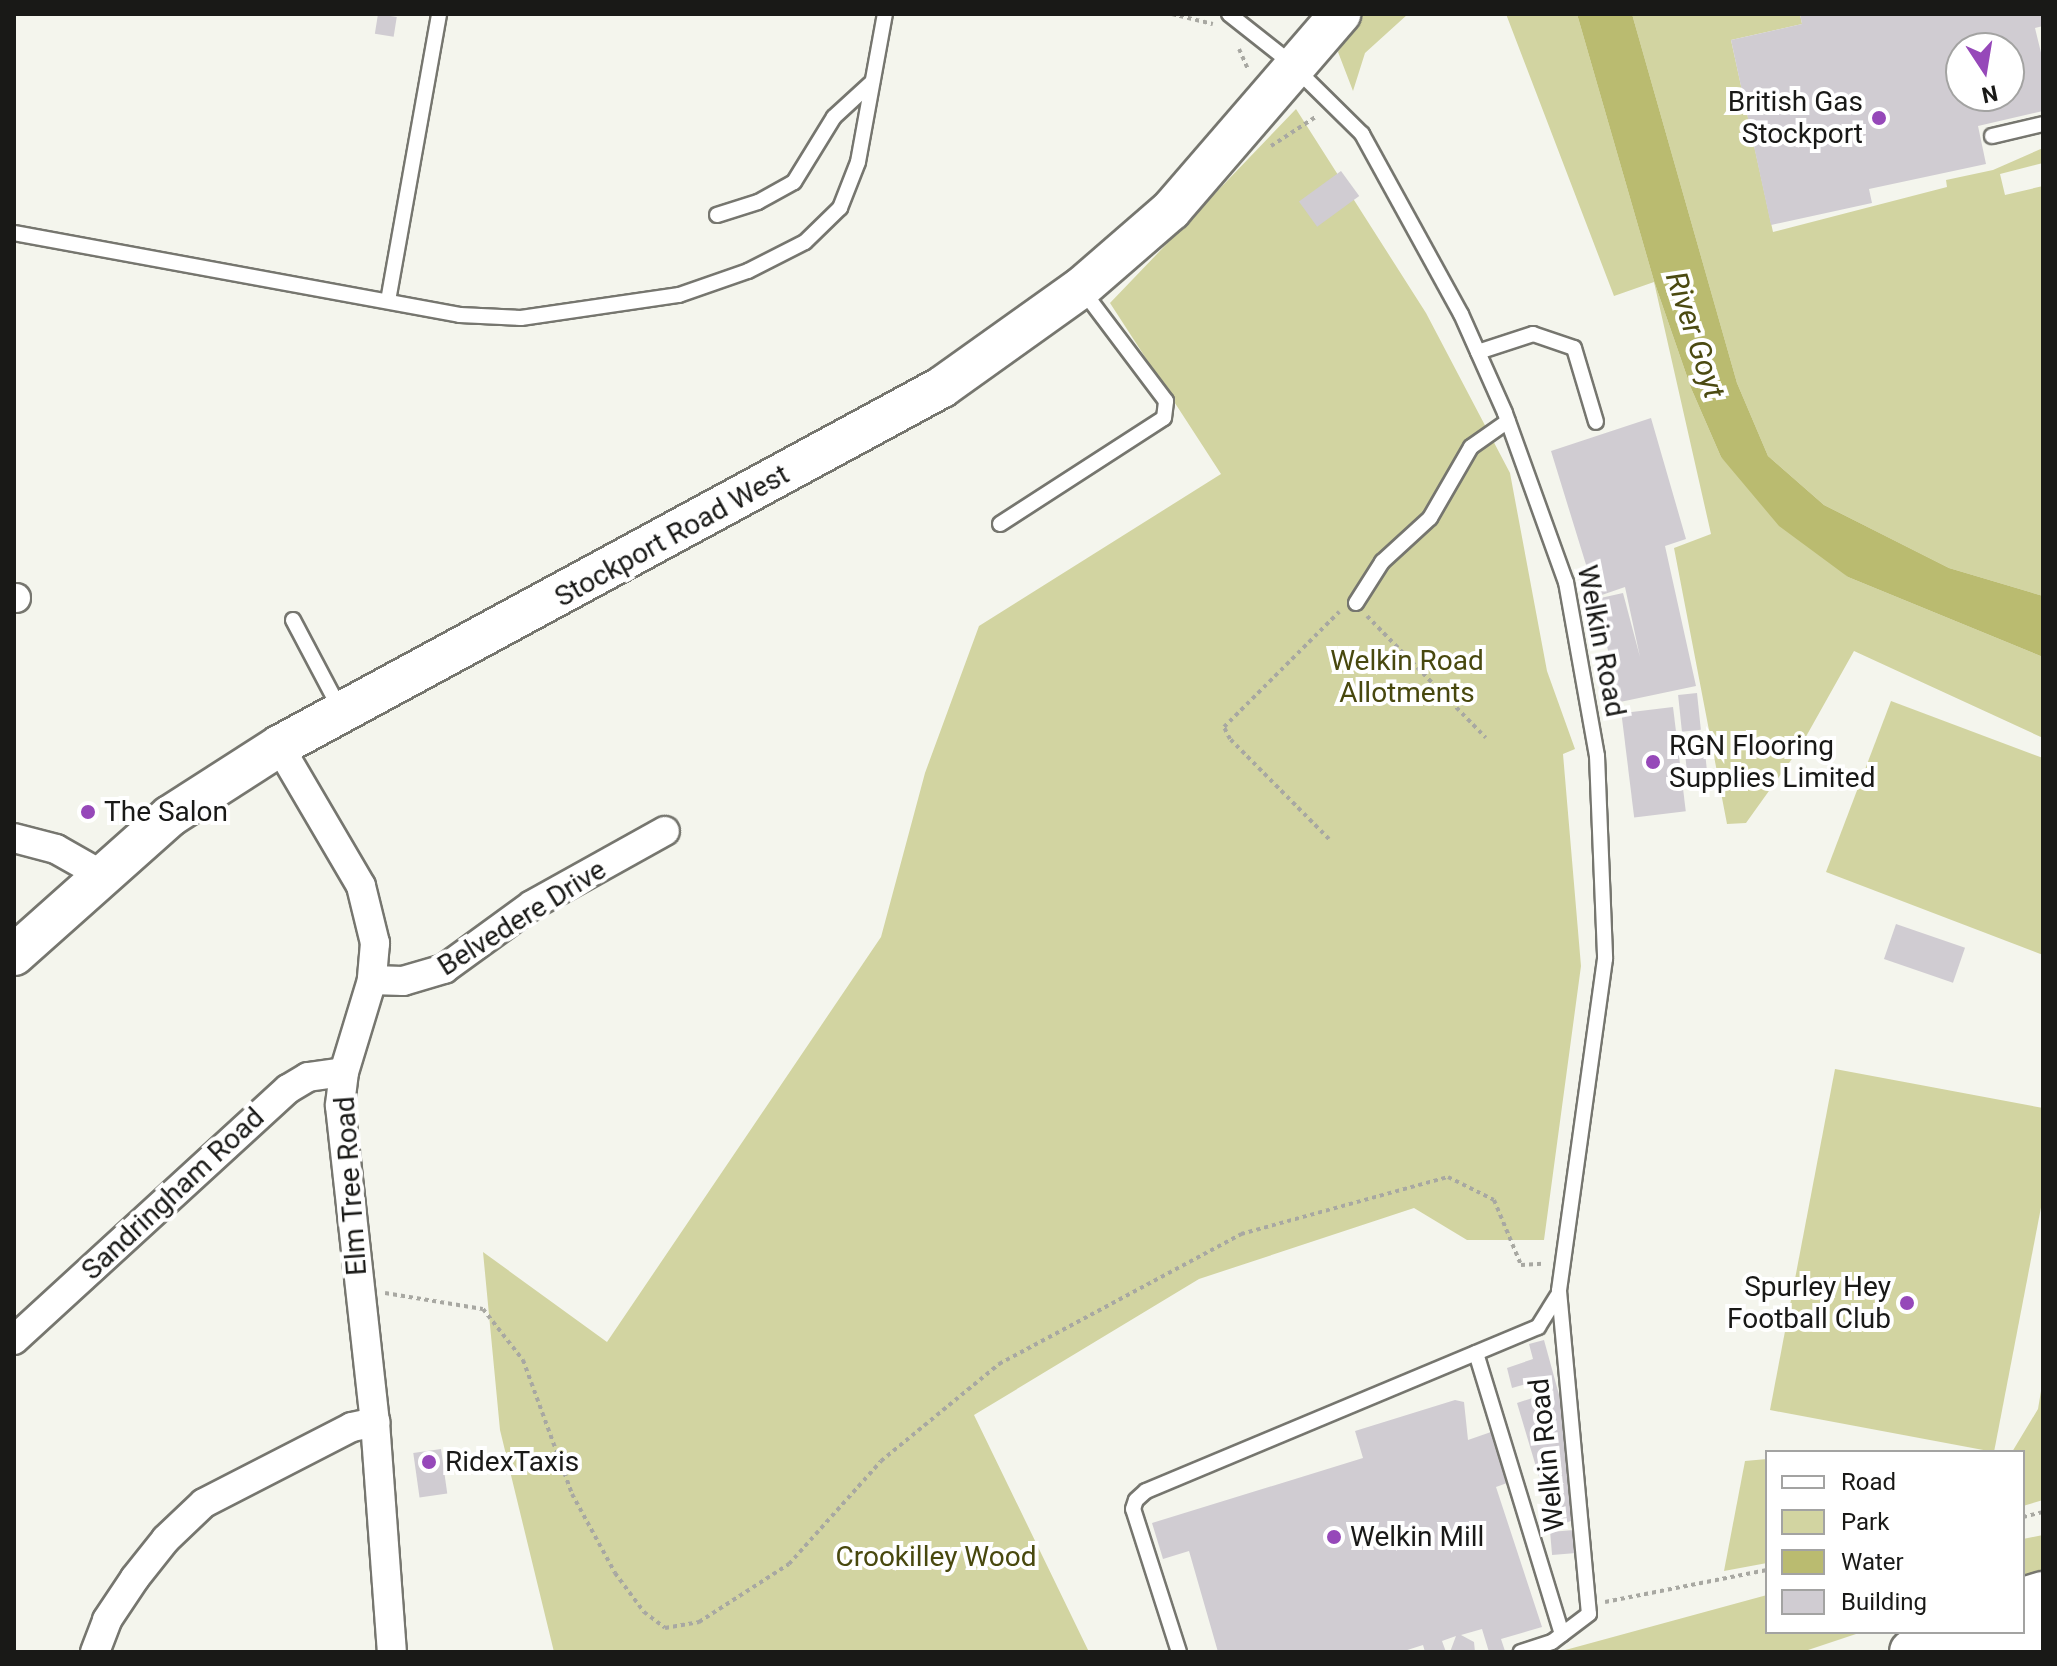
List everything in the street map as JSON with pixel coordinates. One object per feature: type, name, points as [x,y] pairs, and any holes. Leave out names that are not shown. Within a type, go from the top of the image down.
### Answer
[{"type":"main road","name":"Stockport Road West","points":[[14,955],[170,816],[279,746],[942,387],[1081,288],[1171,210],[1295,70],[1340,14]]},
{"type":"main road","points":[[1935,1642],[2043,1634]]},
{"type":"street","name":"Elm Tree Road","points":[[279,746],[361,886],[375,943],[372,980],[344,1072],[341,1138],[375,1422],[392,1652]]},
{"type":"street","name":"Belvedere Drive","points":[[372,980],[411,979],[444,969],[532,905],[665,831]]},
{"type":"street","points":[[14,838],[56,849],[102,875]]},
{"type":"street","name":"Sandringham Road","points":[[14,1340],[295,1083],[344,1072]]},
{"type":"street","points":[[95,1652],[107,1620],[135,1578],[166,1539],[204,1503],[352,1427],[375,1422]]},
{"type":"lane","points":[[388,301],[439,14]]},
{"type":"lane","points":[[14,233],[460,315],[521,318],[679,295],[748,271],[805,242],[840,208],[858,162],[885,14]]},
{"type":"lane","name":"Welkin Road","points":[[1230,14],[1362,134],[1478,352],[1508,421],[1566,582],[1597,756],[1604,850],[1605,959],[1559,1291],[1589,1614]]},
{"type":"lane","points":[[717,215],[758,202],[794,182],[834,117],[872,81]]},
{"type":"lane","points":[[1992,136],[2043,124]]},
{"type":"lane","points":[[1000,524],[1164,418],[1166,401],[1081,288]]},
{"type":"lane","points":[[1478,352],[1533,334],[1574,348],[1596,422]]},
{"type":"lane","points":[[1356,603],[1382,562],[1430,518],[1471,447],[1508,421]]},
{"type":"lane","points":[[293,620],[342,713]]},
{"type":"lane","name":"Welkin Road","points":[[1476,1353],[1538,1327],[1559,1291]]},
{"type":"lane","points":[[1179,1652],[1133,1509],[1136,1500],[1146,1491],[1476,1353],[1562,1634]]},
{"type":"lane","points":[[1521,1652],[1562,1634],[1589,1614]]},
{"type":"path","points":[[1172,14],[1214,24],[1224,33]]},
{"type":"path","points":[[1234,41],[1248,63]]},
{"type":"path","points":[[1261,157],[1305,120],[1338,109]]},
{"type":"path","points":[[1329,839],[1230,739],[1224,727],[1331,619],[1356,603],[1486,738]]},
{"type":"path","points":[[359,1288],[483,1309],[523,1360],[572,1494],[615,1573],[644,1612],[665,1628],[699,1622],[789,1564],[881,1461],[999,1364],[1241,1234],[1448,1177],[1494,1200],[1521,1265],[1561,1262]]},
{"type":"path","points":[[1589,1614],[1604,1602],[1765,1570]]},
{"type":"green space","points":[[1362,14],[1408,14],[1365,53],[1353,91],[1338,52]]},
{"type":"green space","points":[[1506,14],[1577,14],[1654,281],[1691,388],[1721,457],[1848,577],[2043,657],[2043,738],[1854,651],[1799,749],[1746,823],[1727,824],[1674,548],[1711,534],[1654,282],[1614,296]]},
{"type":"green space","points":[[1632,14],[1800,14],[1802,24],[1731,40],[1773,232],[1947,187],[1946,180],[1993,170],[2043,148],[2043,163],[2000,174],[2005,195],[2043,186],[2043,596],[1949,568],[1824,505],[1768,456],[1737,383]]},
{"type":"green space","points":[[1296,109],[1426,313],[1510,473],[1547,671],[1575,749],[1563,754],[1581,966],[1544,1240],[1467,1240],[1414,1208],[1199,1279],[974,1415],[1089,1652],[554,1652],[500,1430],[483,1252],[607,1342],[881,937],[925,773],[979,626],[1221,474],[1110,303]]},
{"type":"green space","points":[[1891,701],[2043,758],[2043,955],[1826,872]]},
{"type":"green space","name":"Spurley Hey Football Club","points":[[1835,1069],[2043,1108],[2043,1197],[1994,1450],[1770,1410]]},
{"type":"green space","points":[[2043,1379],[2043,1500],[2025,1505],[2025,1450],[2013,1450],[2038,1409]]},
{"type":"green space","points":[[1765,1459],[1765,1563],[1724,1571],[1745,1461]]},
{"type":"green space","points":[[2043,1535],[2043,1571],[2025,1577],[2025,1539]]},
{"type":"green space","points":[[1765,1596],[1765,1634],[1856,1634],[1802,1652],[1558,1652]]},
{"type":"water","name":"River Goyt","points":[[1577,14],[1632,14],[1737,383],[1768,456],[1824,505],[1949,568],[2043,596],[2043,657],[1848,577],[1779,526],[1721,457],[1691,388],[1654,281]]},
{"type":"building","points":[[378,14],[397,17],[394,37],[375,34]]},
{"type":"building","name":"British Gas Stockport","points":[[1800,14],[2043,14],[2043,26],[2035,28],[2043,61],[2043,111],[1978,126],[1986,164],[1869,189],[1872,203],[1771,225],[1731,40],[1802,24]]},
{"type":"building","points":[[1341,171],[1359,196],[1317,227],[1299,202]]},
{"type":"building","points":[[1651,418],[1686,539],[1665,546],[1696,686],[1620,702],[1596,599],[1623,593],[1640,657],[1625,587],[1596,597],[1551,451]]},
{"type":"building","points":[[1697,693],[1701,730],[1682,732],[1678,695]]},
{"type":"building","name":"RGN Flooring Supplies Limited","points":[[1673,707],[1686,811],[1634,818],[1621,713]]},
{"type":"building","points":[[1703,733],[1708,784],[1688,786],[1683,735]]},
{"type":"building","points":[[1896,924],[1965,948],[1953,983],[1884,959]]},
{"type":"building","points":[[1544,1340],[1561,1402],[1574,1520],[1554,1527],[1517,1403],[1542,1395],[1537,1381],[1512,1388],[1507,1368],[1533,1359],[1529,1344]]},
{"type":"building","name":"Welkin Mill","points":[[1455,1400],[1464,1402],[1468,1440],[1491,1432],[1507,1483],[1496,1487],[1542,1627],[1501,1639],[1505,1651],[1501,1652],[1489,1652],[1482,1629],[1461,1635],[1474,1642],[1475,1652],[1450,1652],[1456,1636],[1442,1641],[1446,1652],[1425,1652],[1423,1645],[1401,1652],[1218,1652],[1189,1551],[1163,1559],[1152,1523],[1363,1458],[1355,1431]]},
{"type":"building","points":[[441,1449],[447,1494],[420,1497],[413,1453]]},
{"type":"building","points":[[1574,1530],[1576,1553],[1552,1555],[1550,1532]]},
{"type":"place","name":"British Gas Stockport","points":[[1879,118]]},
{"type":"place","name":"RGN Flooring Supplies Limited","points":[[1653,762]]},
{"type":"place","name":"The Salon","points":[[88,812]]},
{"type":"place","name":"Spurley Hey Football Club","points":[[1907,1303]]},
{"type":"place","name":"RidexTaxis","points":[[429,1462]]},
{"type":"place","name":"Welkin Mill","points":[[1334,1537]]},
{"type":"park label","name":"Welkin Road Allotments","points":[[1407,677]]},
{"type":"park label","name":"Crookilley Wood","points":[[936,1557]]}]
